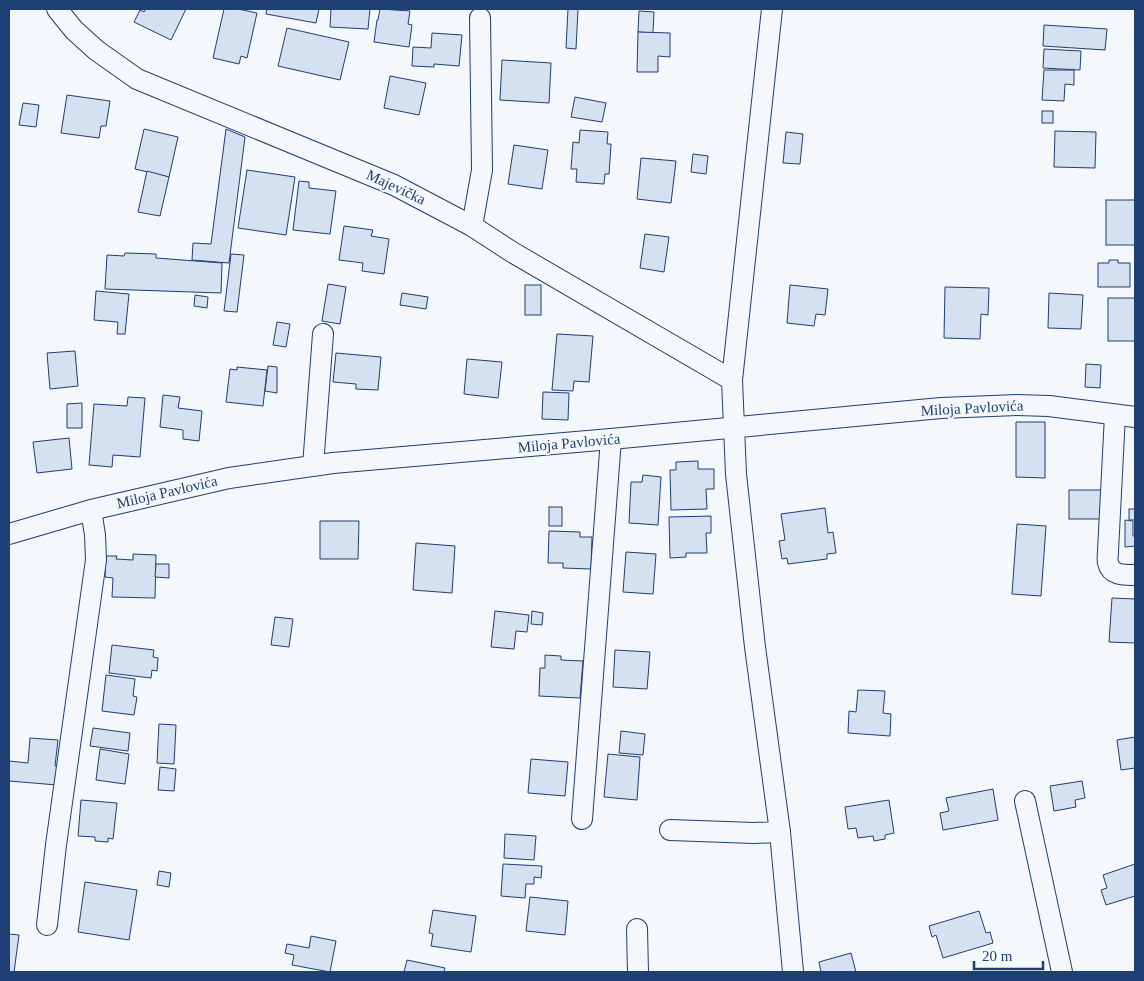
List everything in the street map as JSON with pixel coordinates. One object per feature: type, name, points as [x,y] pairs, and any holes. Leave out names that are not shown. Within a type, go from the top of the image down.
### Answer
[{"type":"street","name":"Majevička","points":[[57,9],[74,30],[96,50],[137,79],[394,184],[472,226],[512,252],[732,380]]},
{"type":"street","points":[[772,9],[732,380],[736,474],[755,647],[780,832],[793,972]]},
{"type":"street","points":[[472,226],[482,170],[480,18]]},
{"type":"street","points":[[313,466],[323,334]]},
{"type":"street","name":"Miloja Pavlovića","points":[[9,534],[91,510],[229,478],[313,466],[398,457],[941,408],[1017,405],[1049,406],[1135,417]]},
{"type":"street","points":[[1115,414],[1108,563],[1112,570],[1120,575],[1135,575]]},
{"type":"street","points":[[582,819],[611,439]]},
{"type":"street","points":[[47,925],[56,845],[96,560],[91,510]]},
{"type":"street","points":[[1026,801],[1062,972]]},
{"type":"street","points":[[670,830],[780,832]]},
{"type":"street","points":[[638,929],[638,972]]},
{"type":"building","points":[[146,9],[186,9],[171,40],[134,22],[140,10],[144,12]]},
{"type":"building","points":[[224,9],[238,9],[257,13],[247,58],[241,56],[239,64],[213,58]]},
{"type":"building","points":[[267,9],[319,9],[316,23],[266,14]]},
{"type":"building","points":[[331,9],[370,9],[368,29],[330,27]]},
{"type":"building","points":[[380,9],[410,11],[408,24],[412,25],[409,47],[374,42]]},
{"type":"building","points":[[568,9],[578,9],[576,49],[566,48]]},
{"type":"building","points":[[639,11],[654,12],[653,33],[638,32]]},
{"type":"building","points":[[1044,25],[1107,29],[1105,50],[1043,46]]},
{"type":"building","points":[[287,28],[349,42],[340,80],[278,66]]},
{"type":"building","points":[[638,32],[670,33],[670,57],[658,56],[658,72],[637,72]]},
{"type":"building","points":[[432,33],[462,35],[459,66],[434,64],[434,67],[412,66],[413,47],[431,48]]},
{"type":"building","points":[[1044,49],[1081,51],[1080,70],[1043,68]]},
{"type":"building","points":[[502,60],[551,63],[549,103],[500,100]]},
{"type":"building","points":[[1044,70],[1074,70],[1074,85],[1065,84],[1064,101],[1042,100]]},
{"type":"building","points":[[390,76],[426,83],[419,115],[384,108]]},
{"type":"building","points":[[67,95],[110,101],[106,126],[101,126],[99,138],[61,133]]},
{"type":"building","points":[[575,97],[606,103],[602,122],[571,117]]},
{"type":"building","points":[[23,103],[39,105],[36,127],[19,125]]},
{"type":"building","points":[[1042,111],[1053,111],[1053,123],[1042,123]]},
{"type":"building","points":[[144,129],[178,137],[169,177],[135,169]]},
{"type":"building","points":[[226,129],[245,137],[229,263],[192,260],[193,243],[211,244]]},
{"type":"building","points":[[580,130],[608,132],[607,144],[611,144],[609,174],[605,174],[604,184],[576,182],[577,169],[571,169],[573,142],[579,143]]},
{"type":"building","points":[[1055,131],[1096,132],[1095,168],[1054,167]]},
{"type":"building","points":[[786,132],[803,134],[800,164],[783,163]]},
{"type":"building","points":[[514,145],[548,150],[542,189],[508,184]]},
{"type":"building","points":[[693,154],[708,156],[706,174],[691,172]]},
{"type":"building","points":[[641,158],[676,161],[671,203],[637,199]]},
{"type":"building","points":[[247,170],[295,177],[286,235],[238,228]]},
{"type":"building","points":[[147,171],[169,177],[160,216],[138,212]]},
{"type":"building","points":[[299,181],[309,182],[309,188],[336,191],[330,234],[293,230]]},
{"type":"building","points":[[1106,200],[1135,200],[1135,245],[1106,245]]},
{"type":"building","points":[[344,226],[373,230],[371,236],[389,239],[384,274],[362,271],[363,263],[339,260]]},
{"type":"building","points":[[645,234],[669,237],[664,272],[640,268]]},
{"type":"building","points":[[125,253],[156,254],[156,258],[222,263],[221,293],[105,289],[107,255],[124,256]]},
{"type":"building","points":[[231,254],[244,255],[237,312],[224,311]]},
{"type":"building","points":[[1109,260],[1118,260],[1118,263],[1130,263],[1130,287],[1098,287],[1098,263],[1109,263]]},
{"type":"building","points":[[328,284],[346,287],[340,324],[322,321]]},
{"type":"building","points":[[525,285],[541,285],[541,315],[525,315]]},
{"type":"building","points":[[790,285],[828,289],[825,315],[816,314],[814,326],[787,323]]},
{"type":"building","points":[[945,287],[989,288],[988,315],[981,314],[980,339],[944,338]]},
{"type":"building","points":[[96,291],[129,294],[125,334],[117,334],[118,322],[94,320]]},
{"type":"building","points":[[402,293],[428,297],[426,309],[400,305]]},
{"type":"building","points":[[1049,293],[1083,295],[1081,329],[1048,328]]},
{"type":"building","points":[[195,295],[208,297],[207,308],[194,306]]},
{"type":"building","points":[[1108,298],[1135,298],[1135,341],[1108,341]]},
{"type":"building","points":[[277,322],[290,324],[286,347],[273,345]]},
{"type":"building","points":[[557,334],[593,336],[589,382],[574,381],[573,391],[552,390]]},
{"type":"building","points":[[75,351],[78,386],[50,389],[47,353]]},
{"type":"building","points":[[336,353],[381,357],[378,390],[356,389],[356,384],[333,382]]},
{"type":"building","points":[[467,359],[502,362],[498,398],[464,394]]},
{"type":"building","points":[[1086,364],[1101,365],[1100,388],[1085,387]]},
{"type":"building","points":[[268,366],[277,367],[277,393],[265,391]]},
{"type":"building","points":[[237,367],[267,370],[263,406],[226,402],[230,369],[237,370]]},
{"type":"building","points":[[543,392],[569,393],[568,420],[542,419]]},
{"type":"building","points":[[163,395],[180,397],[178,408],[202,411],[199,441],[183,439],[183,430],[160,427]]},
{"type":"building","points":[[128,397],[145,398],[140,457],[113,455],[112,467],[89,465],[94,404],[127,406]]},
{"type":"building","points":[[82,403],[82,428],[67,428],[67,404]]},
{"type":"building","points":[[1016,422],[1045,422],[1045,478],[1016,477]]},
{"type":"building","points":[[69,438],[72,469],[37,473],[33,442]]},
{"type":"building","points":[[698,461],[698,469],[714,469],[714,489],[706,489],[707,509],[671,510],[670,470],[676,470],[676,462]]},
{"type":"building","points":[[643,475],[661,477],[658,525],[629,523],[631,482],[642,482]]},
{"type":"building","points":[[1069,490],[1106,490],[1106,519],[1069,519]]},
{"type":"building","points":[[549,507],[562,507],[562,526],[549,526]]},
{"type":"building","points":[[825,508],[828,533],[833,532],[836,553],[827,554],[827,559],[788,564],[787,558],[782,559],[779,541],[785,540],[781,514]]},
{"type":"building","points":[[1129,509],[1135,509],[1135,520],[1129,520]]},
{"type":"building","points":[[711,516],[711,533],[706,533],[707,553],[686,553],[686,557],[670,558],[669,517]]},
{"type":"building","points":[[1125,520],[1133,521],[1135,546],[1125,547]]},
{"type":"building","points":[[320,521],[359,521],[358,559],[320,559]]},
{"type":"building","points":[[1017,524],[1046,526],[1041,596],[1012,594]]},
{"type":"building","points":[[549,531],[580,532],[580,537],[592,537],[591,569],[563,568],[563,563],[548,563]]},
{"type":"building","points":[[416,543],[455,546],[452,593],[413,590]]},
{"type":"building","points":[[626,552],[656,554],[653,594],[623,592]]},
{"type":"building","points":[[133,554],[156,555],[155,598],[112,597],[113,578],[105,577],[106,556],[117,556],[116,559],[133,560]]},
{"type":"building","points":[[156,564],[169,564],[169,578],[155,577]]},
{"type":"building","points":[[1112,598],[1135,599],[1135,643],[1109,642]]},
{"type":"building","points":[[495,611],[529,615],[527,632],[516,631],[514,649],[491,647]]},
{"type":"building","points":[[532,611],[543,613],[542,625],[531,624]]},
{"type":"building","points":[[275,617],[293,619],[289,647],[271,645]]},
{"type":"building","points":[[112,645],[154,650],[153,657],[158,658],[157,671],[152,670],[151,678],[109,673]]},
{"type":"building","points":[[615,650],[650,652],[647,689],[613,687]]},
{"type":"building","points":[[545,655],[561,656],[561,660],[583,661],[580,698],[539,696],[540,668],[545,668]]},
{"type":"building","points":[[106,675],[135,679],[133,696],[137,697],[134,715],[102,711]]},
{"type":"building","points":[[858,690],[885,691],[883,713],[891,714],[890,736],[848,733],[849,711],[856,712]]},
{"type":"building","points":[[159,724],[176,725],[174,764],[157,763]]},
{"type":"building","points":[[93,728],[130,733],[128,751],[90,746]]},
{"type":"building","points":[[621,731],[645,734],[643,755],[619,753]]},
{"type":"building","points":[[1135,737],[1135,768],[1121,770],[1117,740]]},
{"type":"building","points":[[30,738],[58,740],[55,766],[59,766],[57,785],[9,781],[9,761],[28,763]]},
{"type":"building","points":[[100,749],[129,754],[125,784],[96,780]]},
{"type":"building","points":[[608,754],[640,757],[637,800],[604,797]]},
{"type":"building","points":[[531,759],[568,762],[565,796],[528,793]]},
{"type":"building","points":[[160,767],[176,769],[174,791],[158,790]]},
{"type":"building","points":[[1082,781],[1085,798],[1075,800],[1076,807],[1054,811],[1050,786]]},
{"type":"building","points":[[993,789],[998,820],[943,830],[940,813],[949,811],[946,798]]},
{"type":"building","points":[[81,800],[117,803],[113,839],[108,838],[108,842],[95,841],[95,837],[78,836]]},
{"type":"building","points":[[889,800],[894,833],[885,835],[885,839],[874,841],[873,836],[858,838],[856,828],[848,829],[845,807]]},
{"type":"building","points":[[505,834],[536,836],[534,860],[504,858]]},
{"type":"building","points":[[503,864],[542,866],[541,878],[534,877],[534,884],[526,884],[525,898],[501,896]]},
{"type":"building","points":[[1135,864],[1135,896],[1106,905],[1101,890],[1107,888],[1103,875]]},
{"type":"building","points":[[159,871],[171,873],[169,887],[157,885]]},
{"type":"building","points":[[85,882],[137,890],[129,940],[78,932]]},
{"type":"building","points":[[530,897],[568,901],[565,935],[526,931]]},
{"type":"building","points":[[433,910],[476,916],[471,952],[431,946],[433,934],[429,933]]},
{"type":"building","points":[[979,911],[986,933],[990,932],[993,943],[943,958],[936,935],[932,937],[929,926]]},
{"type":"building","points":[[9,934],[19,935],[14,972],[9,972]]},
{"type":"building","points":[[311,936],[336,941],[330,972],[292,965],[294,955],[285,953],[287,944],[309,948]]},
{"type":"building","points":[[851,953],[856,972],[821,972],[819,962]]},
{"type":"building","points":[[407,960],[445,968],[444,972],[404,972]]}]
